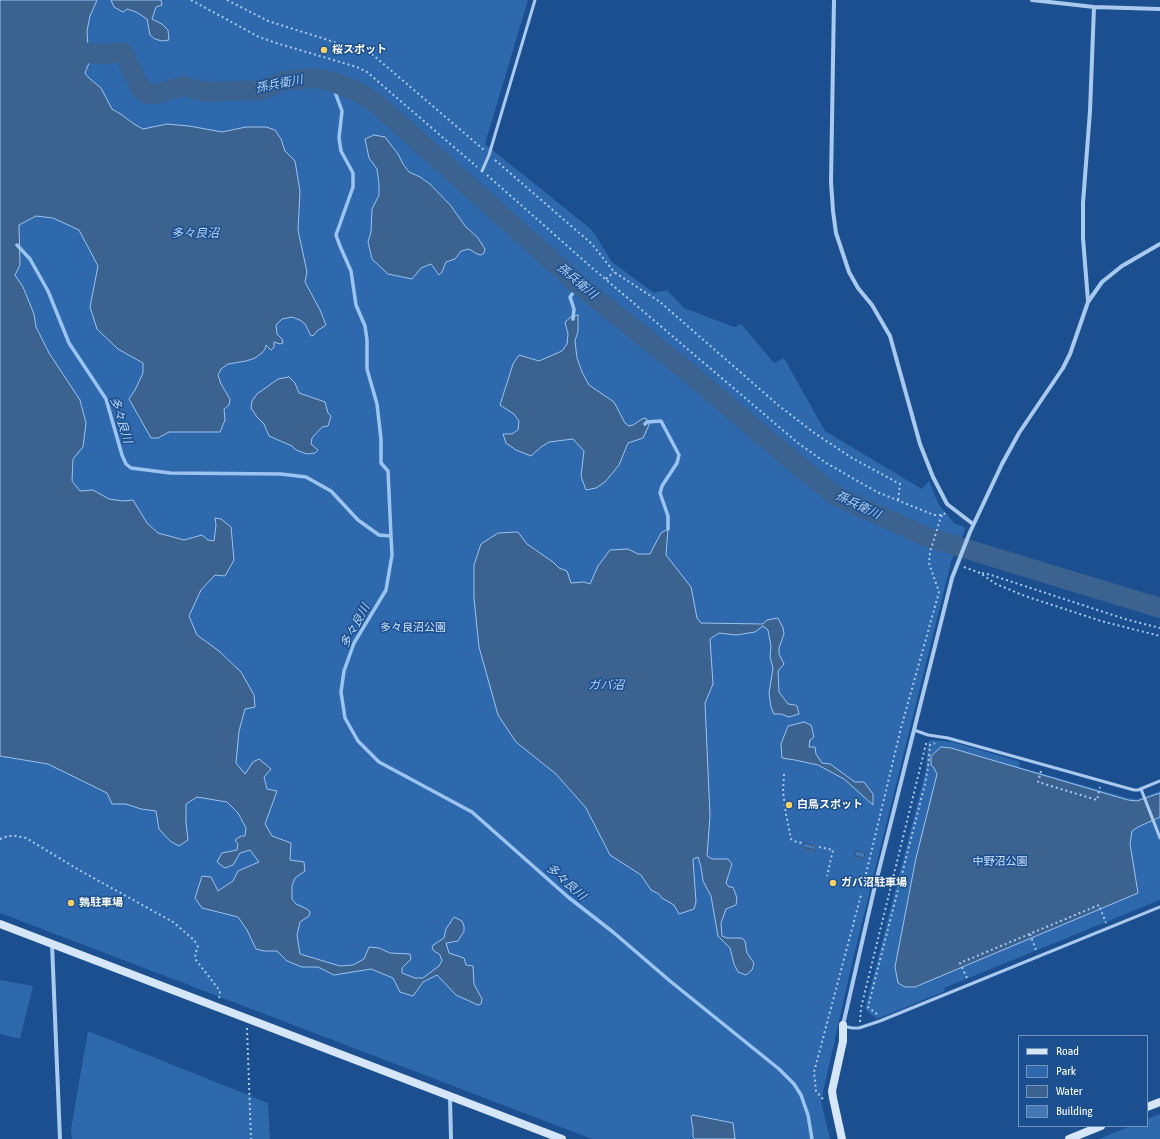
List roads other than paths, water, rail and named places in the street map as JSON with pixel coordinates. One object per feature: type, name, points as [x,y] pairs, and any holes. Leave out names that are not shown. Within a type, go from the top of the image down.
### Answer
[{"type":"street","points":[[834,0],[832,182],[833,211],[836,232],[849,272],[858,288],[872,304],[890,336],[920,444],[933,477],[947,504],[973,524]]},
{"type":"street","points":[[1032,0],[1094,7],[1160,9]]},
{"type":"street","points":[[1088,302],[1083,238],[1083,204],[1090,111],[1094,7]]},
{"type":"street","points":[[842,1139],[832,1098],[832,1091],[843,1041],[843,1025],[872,897],[952,578],[973,524],[1002,464],[1019,433],[1063,368],[1070,354],[1088,302],[1102,282],[1122,266],[1160,244]]},
{"type":"street","points":[[0,924],[562,1139]]},
{"type":"street","points":[[52,944],[60,1139]]},
{"type":"street","points":[[450,1096],[451,1139]]},
{"type":"street","points":[[1148,1108],[1160,1102]]},
{"type":"street","points":[[1069,1139],[1099,1127]]},
{"type":"lane","points":[[482,170],[489,155],[535,0]]},
{"type":"lane","points":[[914,730],[928,735],[948,738],[1134,790],[1160,781]]},
{"type":"lane","points":[[1140,789],[1160,838]]},
{"type":"lane","points":[[843,1025],[859,1028],[880,1021],[1160,907]]},
{"type":"water","name":"多々良沼","points":[[0,0],[97,0],[90,16],[87,31],[89,63],[85,73],[101,88],[112,109],[143,129],[167,124],[222,132],[246,127],[266,127],[275,130],[281,139],[285,151],[295,161],[300,191],[298,230],[307,272],[305,282],[326,325],[311,336],[305,324],[300,320],[292,317],[282,319],[276,325],[277,334],[282,339],[283,343],[280,344],[274,342],[274,347],[271,350],[266,345],[262,353],[255,358],[228,364],[221,369],[218,375],[221,384],[230,399],[229,405],[224,409],[225,420],[220,432],[169,432],[158,438],[151,438],[129,399],[143,373],[143,363],[118,349],[97,329],[90,307],[98,266],[79,230],[53,218],[36,216],[19,225],[20,265],[15,275],[23,287],[34,314],[36,327],[49,353],[80,400],[86,423],[83,447],[73,459],[72,481],[80,491],[93,490],[109,499],[123,501],[133,500],[147,523],[158,533],[184,540],[202,535],[208,540],[214,541],[216,525],[215,518],[221,519],[231,527],[234,560],[225,576],[215,575],[201,590],[189,616],[197,635],[219,651],[241,672],[254,695],[255,707],[245,709],[239,731],[236,763],[245,774],[253,762],[259,759],[271,769],[264,777],[267,789],[277,791],[265,824],[272,836],[291,843],[290,860],[304,862],[305,871],[295,878],[292,886],[292,899],[296,904],[310,912],[309,916],[300,922],[297,935],[300,954],[340,966],[353,965],[364,959],[369,947],[379,948],[390,953],[410,954],[411,959],[402,968],[402,973],[415,978],[423,978],[439,966],[442,961],[440,955],[433,950],[432,946],[444,938],[446,929],[454,917],[462,921],[464,931],[458,941],[446,943],[449,953],[464,958],[466,965],[473,966],[474,984],[482,999],[481,1004],[478,1005],[456,995],[437,975],[423,982],[413,996],[400,992],[393,978],[371,969],[334,975],[318,967],[302,967],[287,961],[277,951],[264,951],[256,949],[247,930],[238,917],[202,908],[195,898],[202,876],[211,877],[218,891],[233,881],[238,871],[259,862],[250,850],[240,853],[233,865],[225,868],[217,862],[222,853],[237,850],[238,844],[235,840],[241,836],[245,836],[246,828],[238,813],[227,802],[197,797],[186,804],[188,840],[179,846],[170,841],[159,829],[156,811],[141,809],[126,804],[112,804],[107,793],[48,764],[0,756]]},
{"type":"water","points":[[111,0],[161,0],[162,5],[156,7],[152,19],[162,24],[168,30],[169,40],[162,41],[155,39],[150,35],[147,19],[136,12],[127,9],[123,12],[114,7]]},
{"type":"water","points":[[374,135],[385,137],[409,172],[430,184],[451,206],[465,226],[478,238],[485,249],[484,253],[481,255],[477,254],[469,249],[461,251],[455,259],[446,262],[442,272],[439,275],[431,264],[421,268],[412,279],[388,274],[372,259],[368,242],[371,232],[372,209],[379,195],[379,184],[377,169],[369,158],[365,139]]},
{"type":"water","points":[[578,315],[578,331],[575,341],[577,358],[589,385],[614,402],[625,423],[629,426],[646,418],[649,425],[643,438],[628,443],[619,465],[605,482],[596,488],[586,490],[581,476],[584,451],[573,439],[549,442],[531,456],[516,450],[506,443],[503,434],[512,434],[518,430],[519,421],[514,414],[500,405],[513,364],[519,355],[539,361],[562,351],[567,344],[568,334],[565,322],[571,317]]},
{"type":"water","points":[[289,377],[295,383],[299,393],[325,402],[328,413],[331,416],[328,426],[322,427],[312,438],[311,444],[318,450],[315,453],[307,454],[296,450],[292,446],[269,436],[264,424],[251,408],[252,401],[257,394],[278,379]]},
{"type":"water","name":"ガバ沼","points":[[668,529],[666,555],[691,587],[697,618],[701,623],[763,624],[767,620],[778,618],[784,634],[779,648],[779,654],[784,664],[778,671],[779,692],[788,704],[797,706],[799,714],[789,717],[781,714],[774,714],[771,707],[769,693],[773,668],[770,657],[771,646],[768,630],[763,626],[755,632],[736,635],[719,633],[710,639],[713,684],[705,703],[710,816],[707,856],[712,859],[728,859],[732,864],[726,883],[729,887],[733,887],[737,898],[736,905],[726,909],[721,923],[722,936],[727,938],[742,938],[745,941],[747,953],[754,963],[752,970],[746,975],[738,972],[734,964],[730,948],[718,936],[711,896],[703,881],[698,857],[693,859],[696,902],[694,909],[679,914],[674,905],[651,890],[641,875],[610,855],[586,808],[556,774],[516,742],[498,715],[479,647],[474,598],[474,565],[481,544],[498,533],[518,532],[527,544],[559,568],[567,571],[571,583],[584,582],[590,584],[598,566],[610,550],[628,549],[638,554],[650,554],[661,533]]},
{"type":"water","points":[[804,722],[811,725],[814,737],[810,740],[809,747],[815,747],[816,754],[822,763],[830,764],[855,782],[864,782],[873,794],[873,805],[844,779],[818,765],[782,758],[781,744],[788,726]]},
{"type":"water","name":"中野沼公園","points":[[941,747],[951,748],[1128,800],[1137,801],[1160,793],[1160,817],[1132,831],[1130,844],[1138,893],[915,987],[905,987],[898,983],[895,967],[916,858],[937,774],[931,765],[931,756]]},
{"type":"water","points":[[693,1115],[733,1123],[735,1139],[695,1139],[693,1137],[691,1117]]},
{"type":"waterway","name":"孫兵衛川","points":[[62,57],[88,53],[103,54],[122,52],[142,91],[149,94],[160,93],[182,86],[206,92],[263,90],[283,81],[313,78],[331,81],[360,93],[377,104],[579,285],[688,372],[836,496],[927,537],[1160,608]]},
{"type":"waterway","points":[[331,81],[342,111],[339,138],[341,151],[353,173],[353,187],[336,235],[351,271],[356,305],[365,326],[367,340],[367,369],[377,404],[381,439],[381,463],[388,471],[391,536]]},
{"type":"waterway","name":"多々良川","points":[[17,245],[30,259],[48,291],[69,343],[106,399],[122,455],[126,464],[131,468],[170,473],[281,474],[306,477],[331,491],[358,520],[379,535],[391,536],[392,555],[386,590],[354,643],[344,671],[341,692],[345,718],[358,741],[379,762],[472,812],[568,897],[613,932],[670,981],[779,1069],[794,1084],[801,1095],[808,1115],[812,1139]]},
{"type":"waterway","points":[[573,319],[574,309],[570,297],[579,285]]},
{"type":"waterway","points":[[645,424],[647,422],[661,421],[679,455],[677,463],[662,486],[660,493],[668,516],[668,529]]},
{"type":"place","name":"桜スポット","points":[[324,50]]},
{"type":"place","name":"白鳥スポット","points":[[789,805]]},
{"type":"place","name":"ガバ沼駐車場","points":[[833,883]]},
{"type":"place","name":"鶉駐車場","points":[[71,903]]},
{"type":"park label","name":"多々良沼公園","points":[[413,628]]}]
